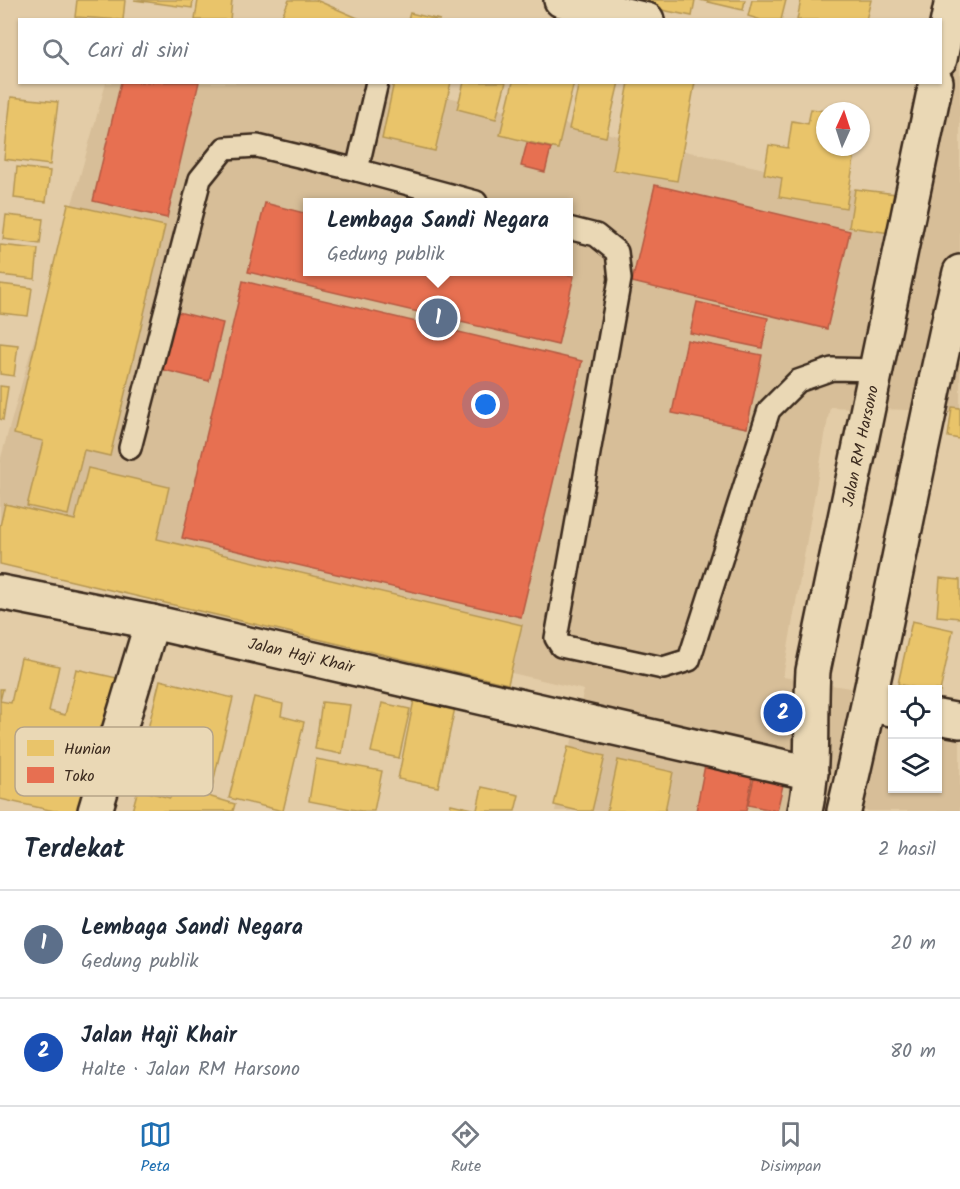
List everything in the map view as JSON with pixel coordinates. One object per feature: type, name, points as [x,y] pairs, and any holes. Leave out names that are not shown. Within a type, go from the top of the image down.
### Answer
[{"type":"main road","points":[[561,0],[638,18]]},
{"type":"main road","name":"Jalan RM Harsono","points":[[942,45],[952,0]]},
{"type":"main road","name":"Jalan RM Harsono","points":[[805,811],[811,773],[810,712],[813,671],[877,370],[934,84]]},
{"type":"main road","points":[[844,811],[881,707],[943,346],[960,272]]},
{"type":"main road","name":"Jalan Haji Khair","points":[[0,592],[152,622],[811,773]]},
{"type":"main road","points":[[120,727],[152,622]]},
{"type":"main road","points":[[942,718],[960,721]]},
{"type":"main road","points":[[94,811],[99,796]]},
{"type":"lane","points":[[357,170],[377,84]]},
{"type":"lane","points":[[130,448],[200,179],[225,148],[258,146],[461,198]]},
{"type":"lane","points":[[573,229],[596,236],[617,252],[620,279],[556,638],[561,646],[663,668],[689,660],[769,410],[798,381],[832,369],[877,370]]},
{"type":"shaded area","points":[[932,0],[960,0],[960,412],[830,407],[783,677],[888,694],[888,793],[942,793],[942,703],[960,705],[960,811],[555,811],[584,690],[0,552],[0,461],[106,84],[390,84],[896,199],[917,84],[942,84],[942,18],[929,18]]},
{"type":"building: Hunian","points":[[77,0],[125,0],[123,18],[75,17]]},
{"type":"building: Hunian","points":[[134,0],[193,0],[192,8]]},
{"type":"building: Hunian","points":[[198,0],[232,0],[230,18],[195,18]]},
{"type":"building: Hunian","points":[[289,0],[316,0],[358,18],[281,18]]},
{"type":"building: Hunian","points":[[632,0],[695,0],[692,16],[631,4]]},
{"type":"building: Hunian","points":[[700,0],[745,0],[743,10]]},
{"type":"building: Hunian","points":[[752,0],[786,0],[782,18],[748,16]]},
{"type":"building: Hunian","points":[[801,0],[871,0],[866,18],[797,18]]},
{"type":"building: Hunian","points":[[410,13],[431,18],[409,18]]},
{"type":"building: Hunian","points":[[394,84],[451,84],[435,151],[382,139]]},
{"type":"building: Hunian","points":[[463,84],[505,84],[496,119],[457,109]]},
{"type":"building: Hunian","points":[[513,84],[574,84],[558,149],[500,135]]},
{"type":"building: Hunian","points":[[579,84],[619,84],[606,137],[569,129]]},
{"type":"building: Hunian","points":[[629,84],[695,84],[677,181],[613,170]]},
{"type":"building: Hunian","points":[[11,97],[58,102],[50,165],[4,159]]},
{"type":"building: Hunian","points":[[811,109],[816,110],[816,156],[855,156],[846,208],[779,197],[782,178],[764,174],[769,145],[788,148],[792,121],[808,124]]},
{"type":"building: Hunian","points":[[17,167],[50,171],[46,202],[14,198]]},
{"type":"building: Hunian","points":[[855,189],[896,194],[890,233],[849,227]]},
{"type":"building: Hunian","points":[[68,204],[165,226],[110,456],[84,450],[68,515],[27,506],[43,441],[14,434]]},
{"type":"building: Hunian","points":[[6,215],[43,219],[40,244],[3,239]]},
{"type":"building: Hunian","points":[[0,245],[38,249],[35,279],[0,275]]},
{"type":"building: Hunian","points":[[0,284],[32,288],[28,316],[0,313]]},
{"type":"building: Hunian","points":[[0,343],[18,345],[14,376],[0,374]]},
{"type":"building: Hunian","points":[[0,386],[8,387],[3,420],[0,419]]},
{"type":"building: Hunian","points":[[952,407],[960,408],[960,439],[948,437]]},
{"type":"building: Hunian","points":[[88,468],[169,487],[157,539],[522,625],[508,684],[0,564],[0,526],[5,504],[75,520]]},
{"type":"building: Hunian","points":[[940,578],[960,580],[960,618],[937,616]]},
{"type":"building: Hunian","points":[[912,621],[953,630],[941,685],[898,684]]},
{"type":"building: Hunian","points":[[21,658],[59,666],[49,711],[65,715],[76,669],[117,678],[108,727],[15,727],[15,796],[95,796],[92,811],[54,811],[0,799],[0,701],[11,703]]},
{"type":"building: Hunian","points":[[160,680],[233,698],[213,783],[213,727],[148,727]]},
{"type":"building: Hunian","points":[[415,695],[456,703],[438,787],[398,779]]},
{"type":"building: Hunian","points":[[254,697],[283,704],[281,716],[304,722],[283,811],[229,798]]},
{"type":"building: Hunian","points":[[322,702],[350,705],[342,754],[315,749]]},
{"type":"building: Hunian","points":[[382,703],[410,709],[399,758],[371,752]]},
{"type":"building: Hunian","points":[[568,747],[605,756],[592,811],[579,811],[554,805]]},
{"type":"building: Hunian","points":[[316,759],[382,771],[374,811],[361,811],[309,801]]},
{"type":"building: Hunian","points":[[618,760],[673,772],[665,811],[607,811]]},
{"type":"building: Hunian","points":[[482,787],[519,795],[515,811],[450,811],[451,804],[477,810]]},
{"type":"building: Hunian","points":[[136,796],[170,798],[171,796],[208,796],[235,804],[233,811],[132,811]]},
{"type":"building: Toko","points":[[121,84],[199,84],[167,218],[93,201]]},
{"type":"building: Toko","points":[[527,143],[551,148],[545,172],[521,166]]},
{"type":"building: Toko","points":[[655,185],[850,231],[827,329],[632,282]]},
{"type":"building: Toko","points":[[265,203],[303,213],[303,276],[574,276],[558,345],[248,272]]},
{"type":"building: Toko","points":[[243,281],[582,361],[521,617],[182,538]]},
{"type":"building: Toko","points":[[697,302],[768,318],[762,348],[690,333]]},
{"type":"building: Toko","points":[[174,311],[223,323],[209,381],[160,369]]},
{"type":"building: Toko","points":[[687,340],[762,355],[747,428],[672,413]]},
{"type":"building: Toko","points":[[706,760],[754,769],[746,811],[696,811]]},
{"type":"building: Toko","points":[[756,769],[785,776],[777,811],[748,805]]},
{"type":"place","name":"Lembaga Sandi Negara","points":[[438,318]]},
{"type":"place","name":"Jalan Haji Khair","points":[[783,713]]}]
